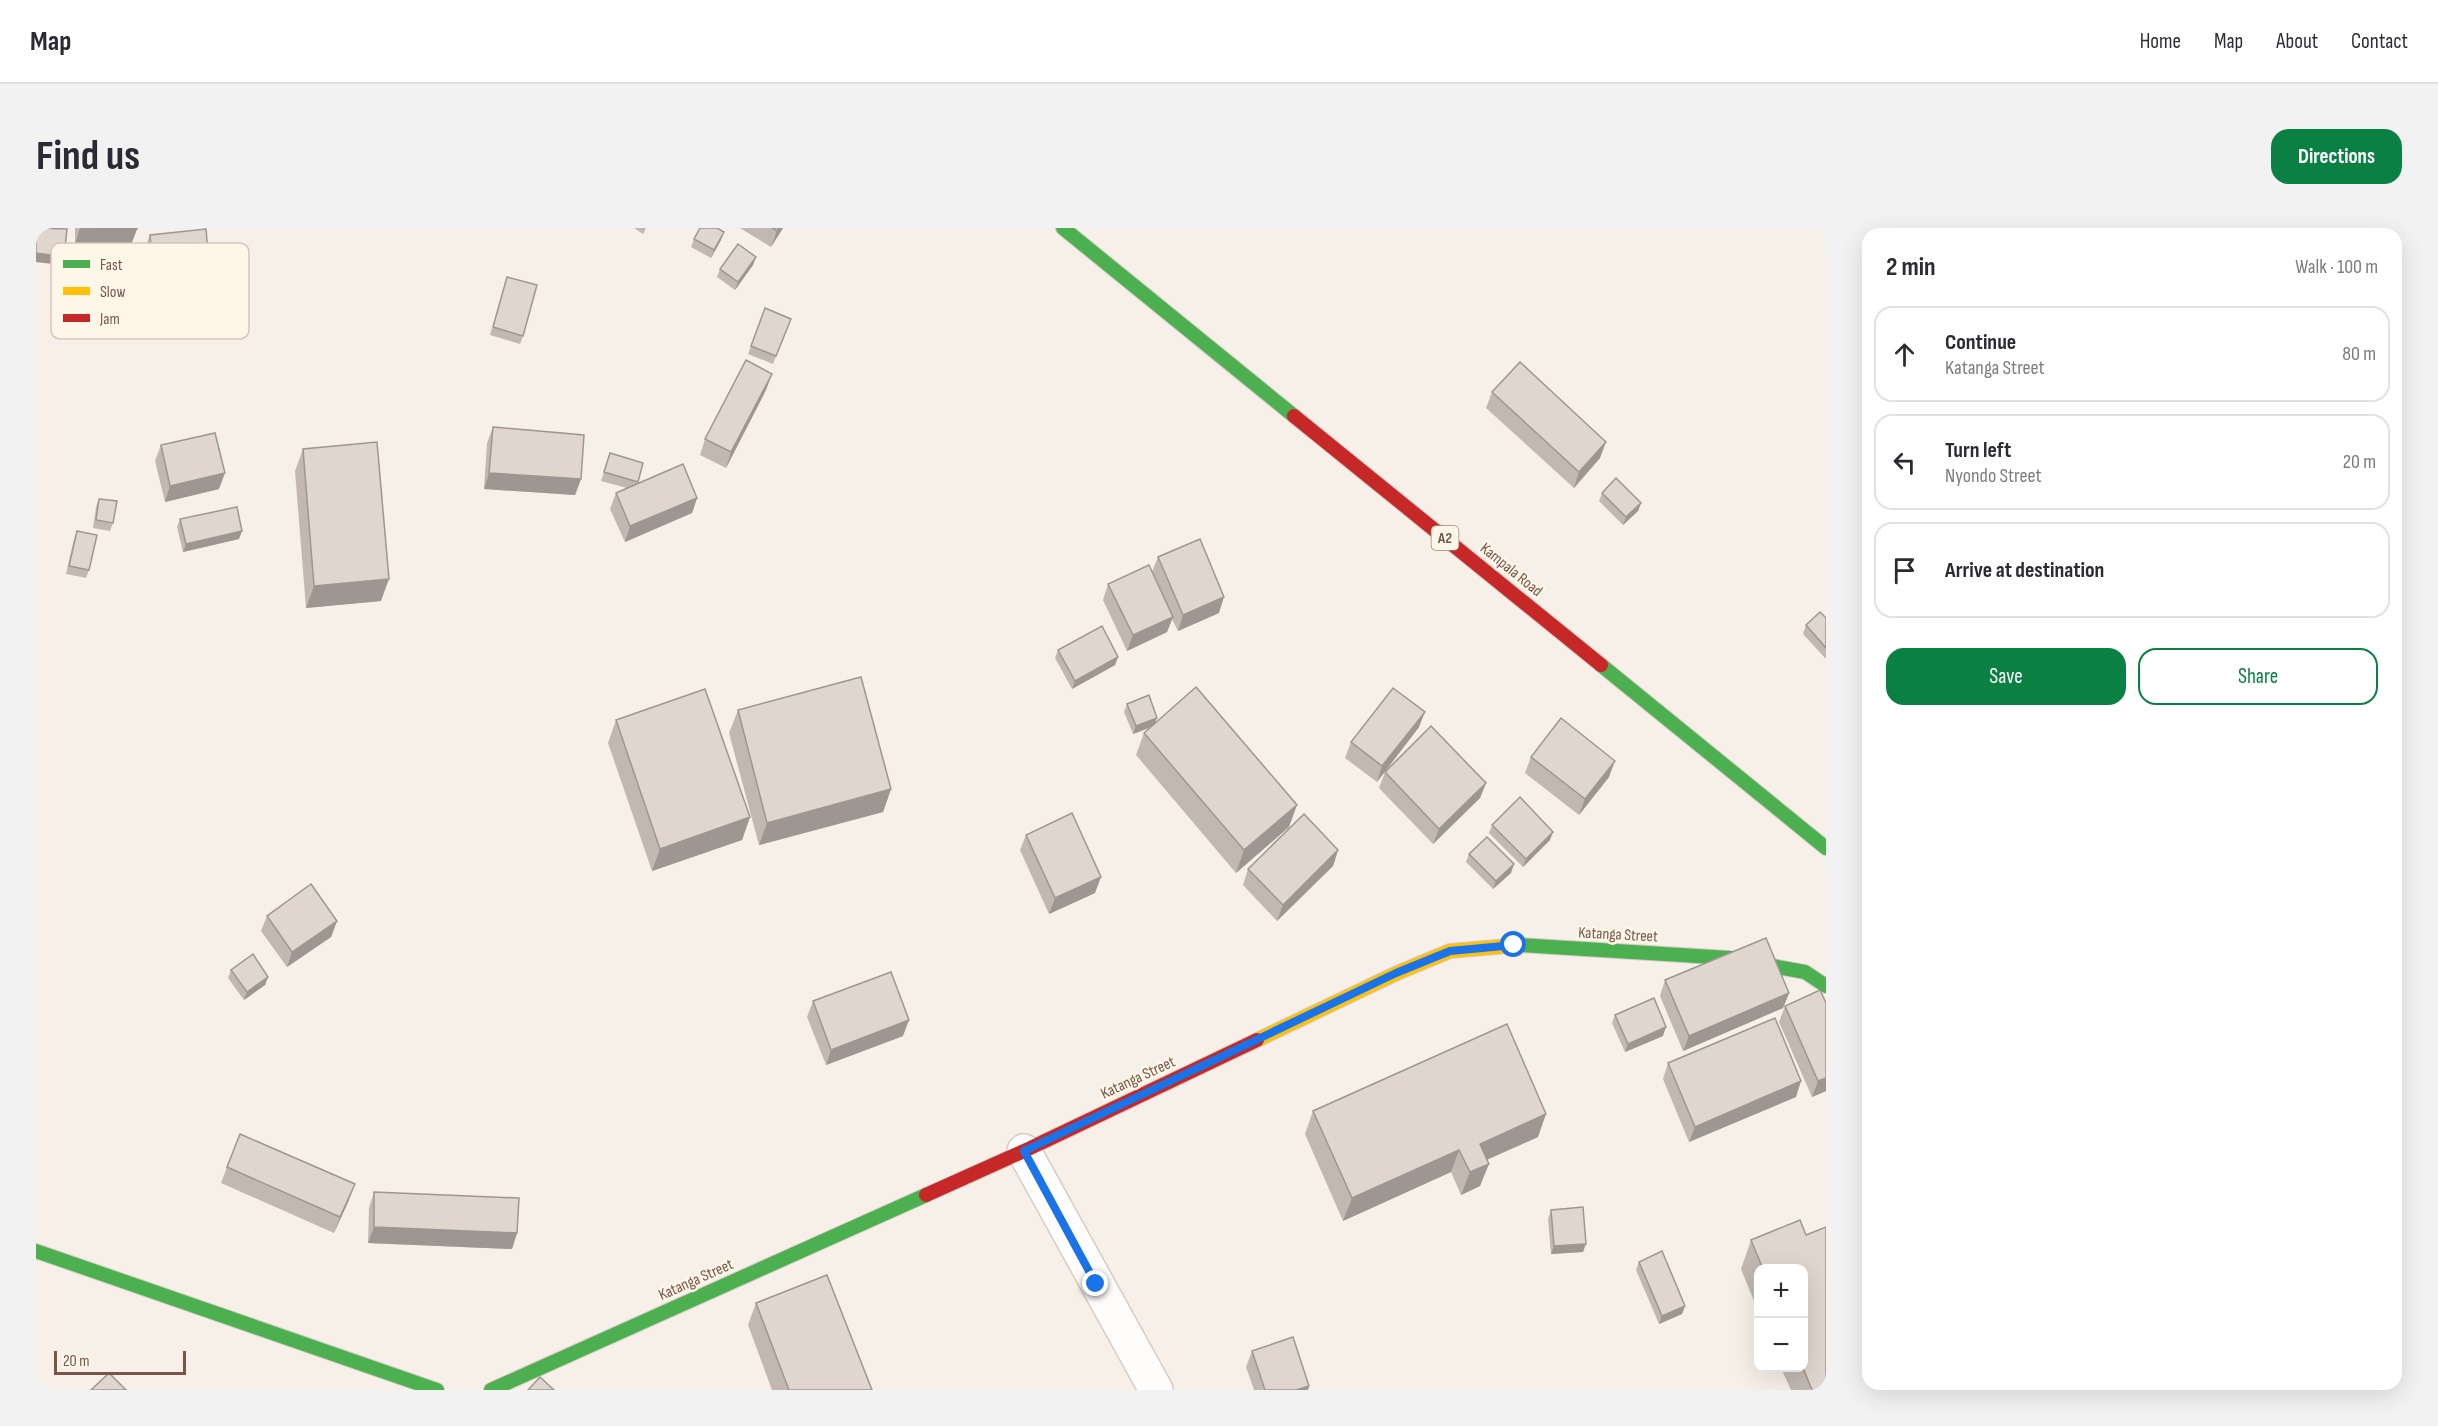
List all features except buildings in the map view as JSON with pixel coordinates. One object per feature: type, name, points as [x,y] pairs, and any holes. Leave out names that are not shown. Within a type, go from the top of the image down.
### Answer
[{"type":"street","name":"Kampala Road","points":[[1063,228],[1826,848]]},
{"type":"street","name":"Katanga Street","points":[[491,1390],[1024,1151],[1386,978],[1450,951],[1514,945],[1730,958],[1805,972],[1826,986]]},
{"type":"street","points":[[1024,1151],[1156,1390]]},
{"type":"street","points":[[36,1251],[437,1390]]},
{"type":"traffic: fast","points":[[1063,228],[1294,416]]},
{"type":"traffic: fast","points":[[1601,665],[1826,848]]},
{"type":"traffic: fast","points":[[1519,945],[1729,958],[1805,972],[1826,986]]},
{"type":"traffic: fast","points":[[491,1390],[926,1195]]},
{"type":"traffic: fast","points":[[36,1251],[437,1390]]},
{"type":"traffic: slow","points":[[1257,1040],[1397,973],[1450,951],[1519,945]]},
{"type":"traffic: jam","points":[[1294,416],[1601,665]]},
{"type":"traffic: jam","points":[[926,1195],[1257,1040]]},
{"type":"route","points":[[1096,1284],[1024,1151],[1396,973],[1450,951],[1514,945]]}]
